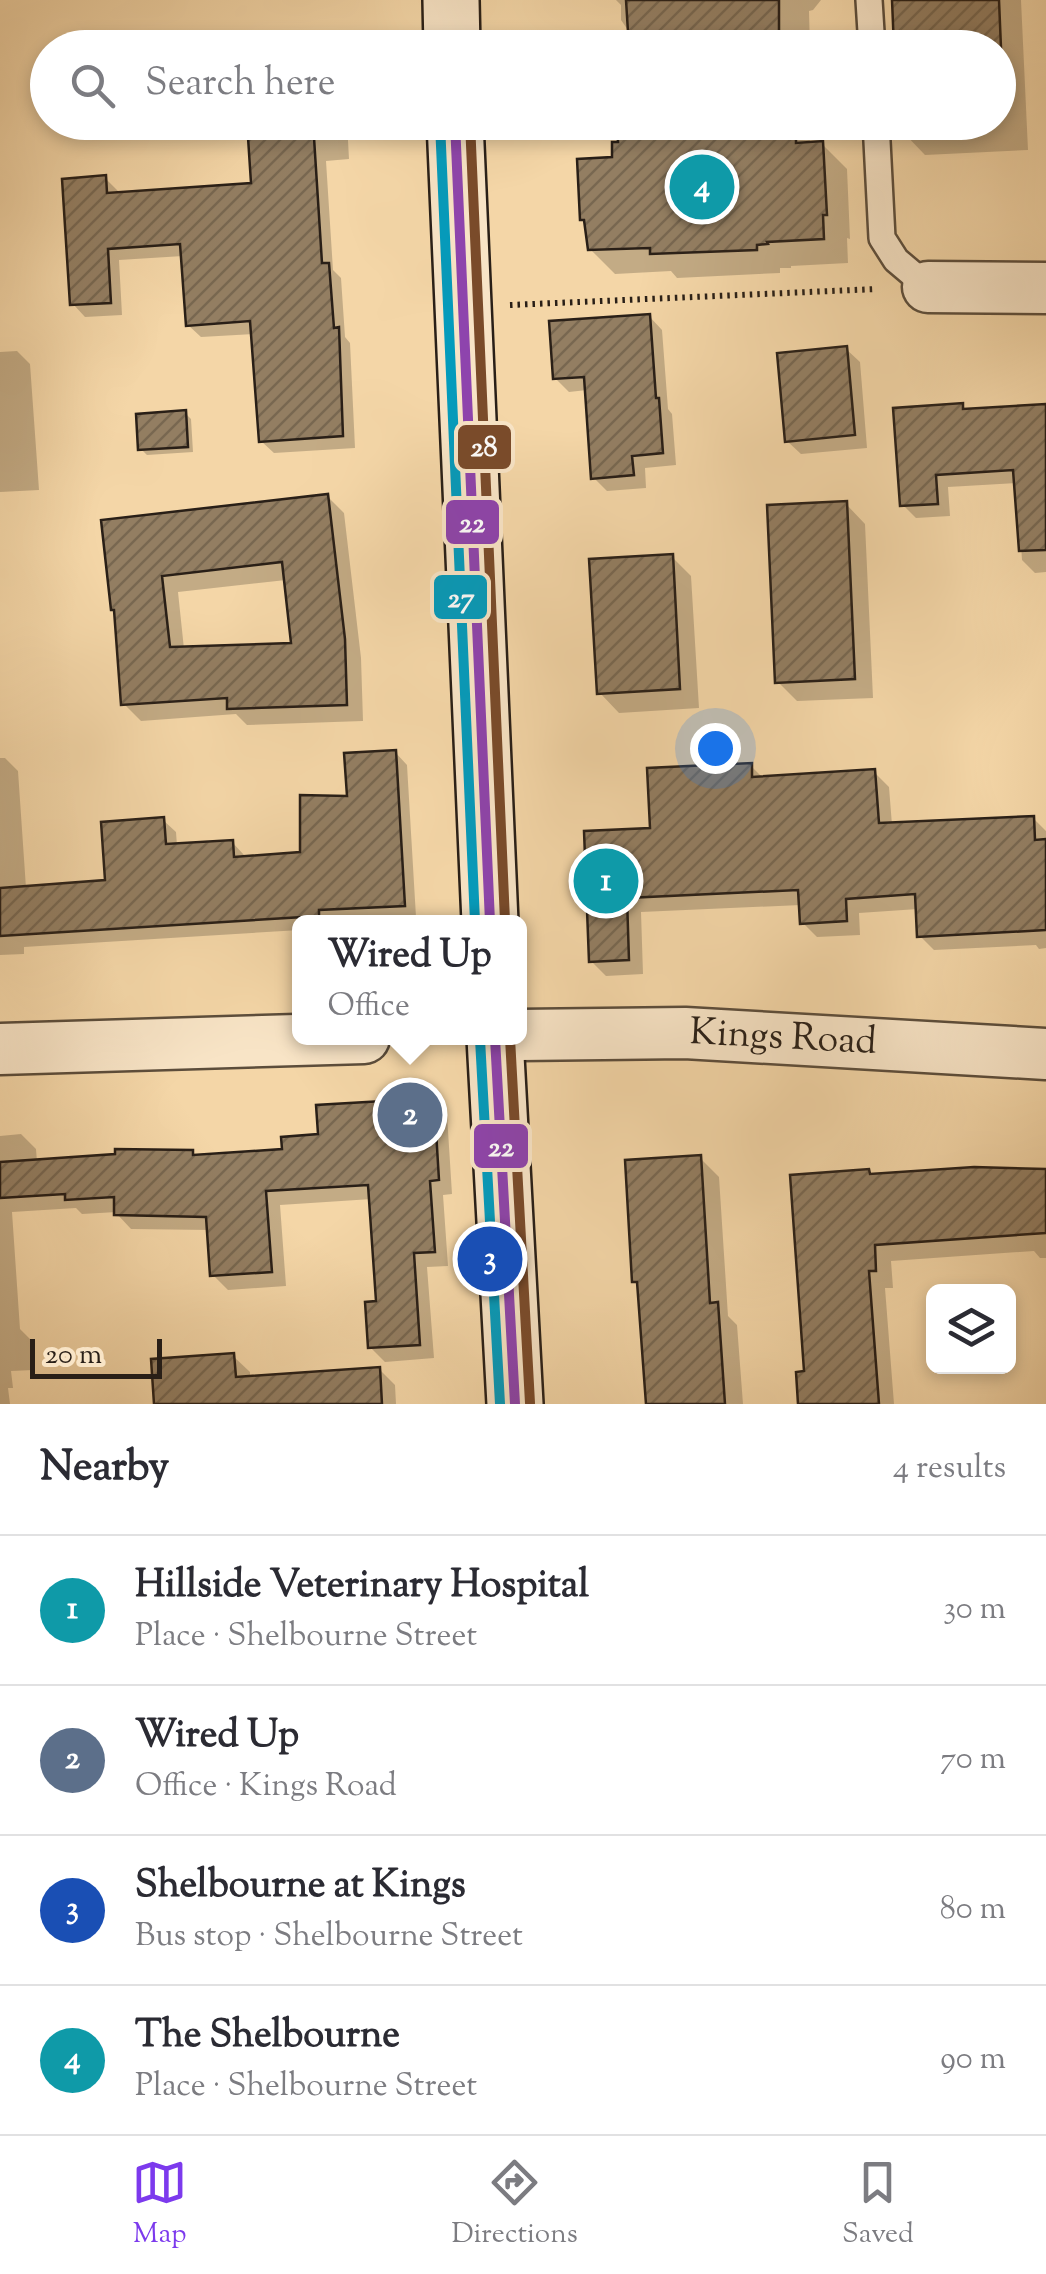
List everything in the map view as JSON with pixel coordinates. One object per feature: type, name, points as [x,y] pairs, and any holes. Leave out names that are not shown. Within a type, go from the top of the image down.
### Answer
[{"type":"main road","points":[[450,0],[451,30]]},
{"type":"main road","points":[[456,140],[490,915]]},
{"type":"main road","points":[[495,1045],[515,1404]]},
{"type":"street","points":[[928,287],[1046,288]]},
{"type":"street","name":"Kings Road","points":[[527,1035],[685,1033],[1046,1054]]},
{"type":"street","points":[[0,1049],[292,1040]]},
{"type":"lane","points":[[870,0],[871,30]]},
{"type":"lane","points":[[877,140],[882,238],[896,260],[928,287]]},
{"type":"path","points":[[462,306],[928,287]]},
{"type":"building","points":[[626,0],[779,0],[779,30],[628,30]]},
{"type":"building","points":[[892,0],[999,0],[1000,30],[893,30]]},
{"type":"building","points":[[248,140],[314,140],[322,263],[329,263],[334,328],[339,327],[343,436],[259,442],[250,321],[186,326],[180,244],[108,249],[111,303],[70,305],[62,179],[106,175],[107,193],[251,183]]},
{"type":"building","points":[[823,141],[827,215],[823,215],[824,239],[767,242],[757,245],[757,250],[650,254],[650,248],[588,250],[584,220],[580,220],[577,159],[612,157],[612,142]]},
{"type":"building","points":[[650,314],[663,453],[632,456],[634,475],[591,479],[584,377],[553,379],[549,321]]},
{"type":"building","points":[[847,346],[855,435],[785,442],[777,353]]},
{"type":"building","points":[[963,403],[963,409],[1046,404],[1046,550],[1019,551],[1013,470],[936,475],[938,504],[900,506],[893,408]]},
{"type":"building","points":[[186,410],[188,447],[138,450],[136,414]]},
{"type":"building","points":[[328,494],[345,639],[347,705],[227,709],[227,698],[121,705],[114,610],[101,520]],"holes":[[[282,562],[291,643],[170,647],[162,576]]]},
{"type":"building","points":[[847,501],[855,679],[775,683],[767,505]]},
{"type":"building","points":[[673,554],[680,689],[597,694],[589,559]]},
{"type":"building","points":[[396,750],[405,906],[319,910],[319,915],[292,918],[0,936],[0,888],[105,880],[101,822],[164,817],[166,844],[233,840],[234,857],[300,852],[300,795],[347,796],[344,753]]},
{"type":"building","points":[[752,763],[752,777],[875,769],[879,823],[1034,816],[1035,840],[1046,839],[1046,930],[917,937],[915,894],[846,899],[847,921],[800,924],[798,890],[627,898],[629,960],[589,962],[584,831],[650,828],[647,768]]},
{"type":"building","points":[[434,1098],[439,1180],[430,1181],[435,1252],[414,1253],[420,1345],[368,1348],[365,1302],[376,1301],[368,1185],[266,1191],[272,1272],[210,1276],[206,1217],[114,1215],[114,1197],[65,1200],[65,1194],[0,1198],[0,1162],[115,1154],[115,1149],[193,1150],[193,1155],[282,1149],[281,1137],[318,1134],[316,1105]]},
{"type":"building","points":[[701,1155],[710,1303],[718,1302],[725,1404],[646,1404],[637,1282],[632,1282],[625,1160]]},
{"type":"building","points":[[974,1167],[1046,1169],[1046,1233],[875,1245],[876,1271],[869,1271],[879,1404],[798,1404],[796,1372],[804,1371],[790,1175]]},
{"type":"building","points":[[234,1353],[236,1377],[380,1367],[382,1404],[154,1404],[151,1359]]},
{"type":"transit line","name":"27","points":[[441,140],[475,915]]},
{"type":"transit line","name":"22","points":[[456,140],[490,915]]},
{"type":"transit line","name":"28","points":[[471,140],[505,915]]},
{"type":"transit line","name":"27","points":[[480,1045],[500,1404]]},
{"type":"transit line","name":"22","points":[[495,1045],[515,1404]]},
{"type":"transit line","name":"28","points":[[510,1045],[530,1403]]},
{"type":"place","name":"The Shelbourne","points":[[702,187]]},
{"type":"place","name":"Hillside Veterinary Hospital","points":[[606,881]]},
{"type":"place","name":"Wired Up","points":[[410,1115]]},
{"type":"place","name":"Shelbourne at Kings","points":[[490,1259]]}]
